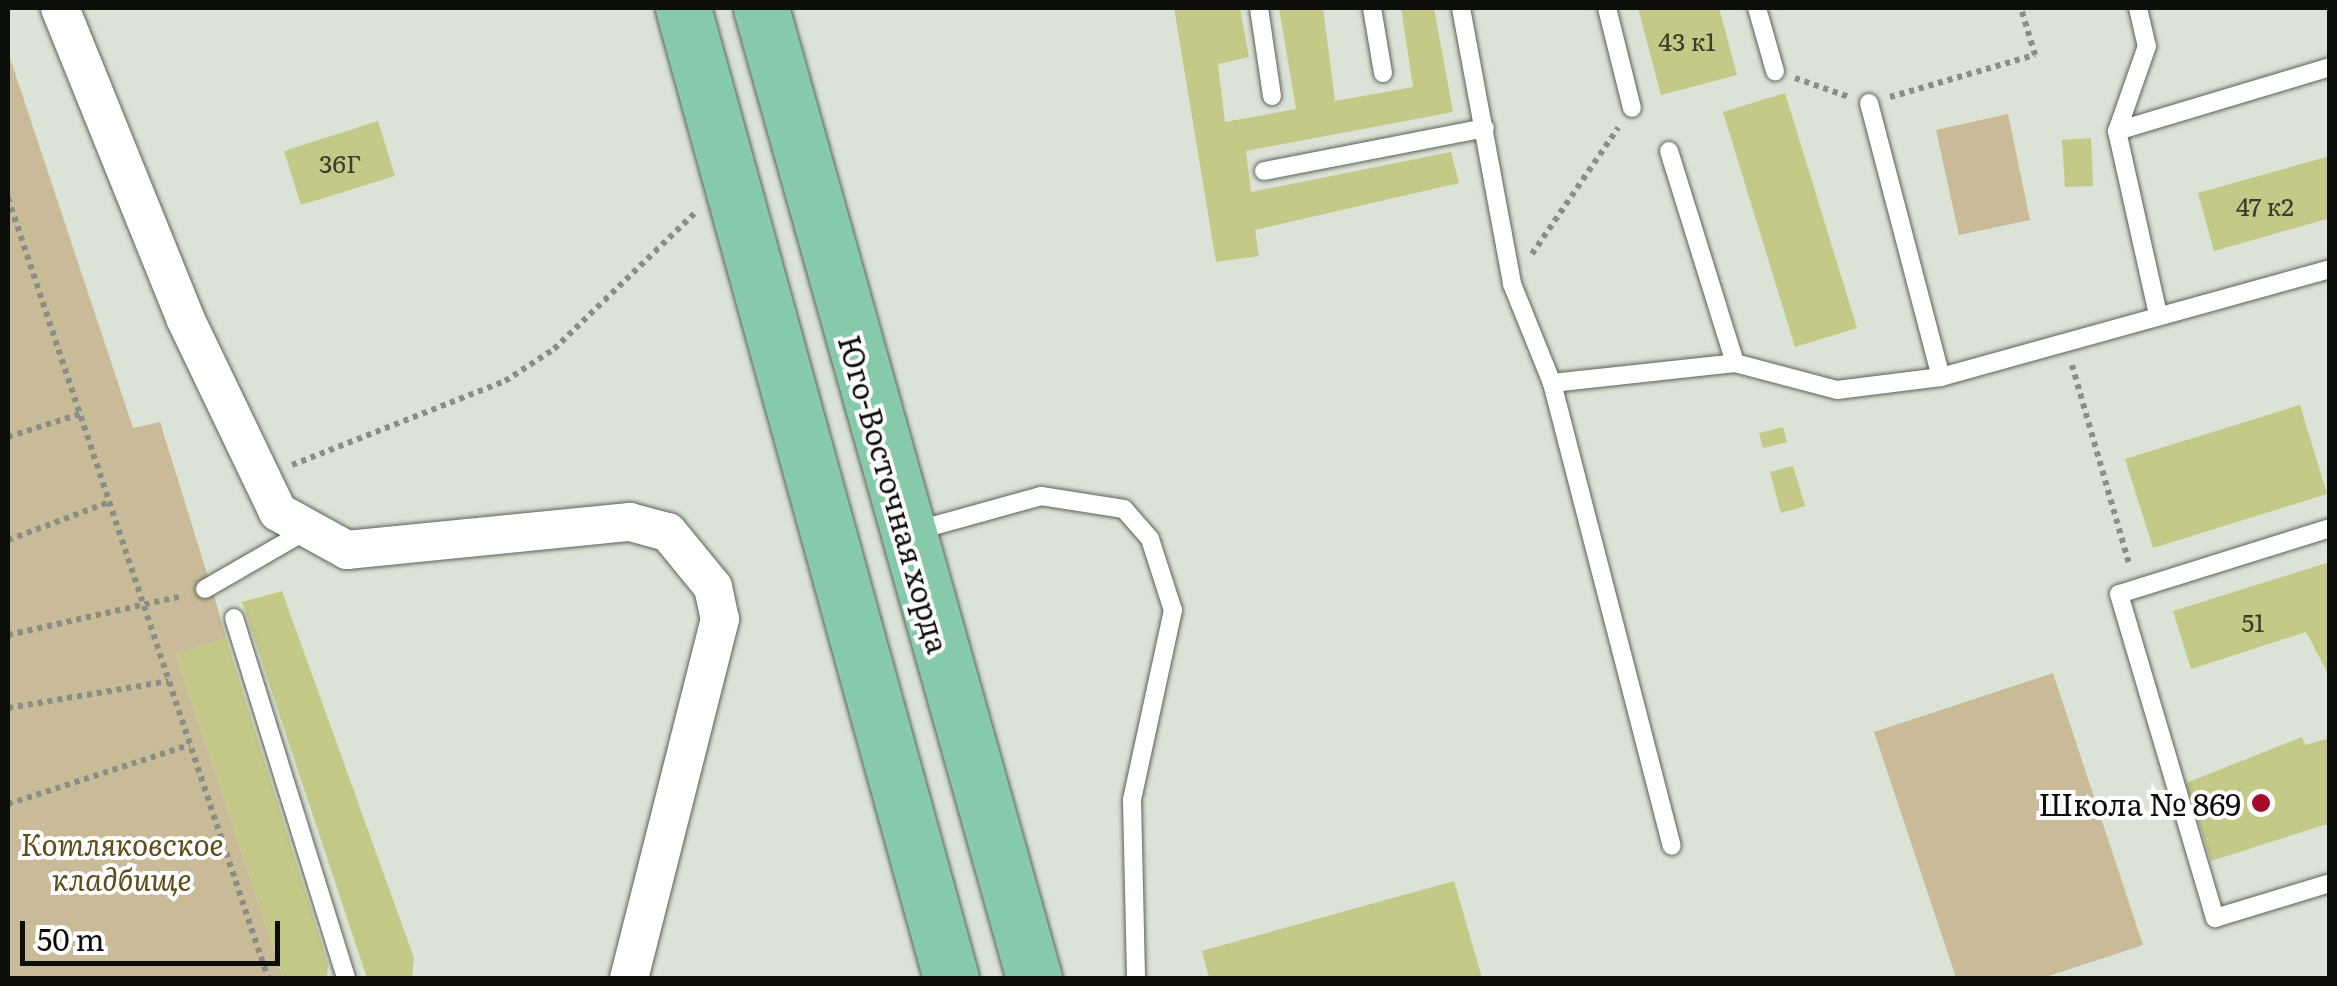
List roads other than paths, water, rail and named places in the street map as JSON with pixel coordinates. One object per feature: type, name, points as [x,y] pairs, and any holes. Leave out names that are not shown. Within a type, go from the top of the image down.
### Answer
[{"type":"main road","points":[[683,8],[951,978]]},
{"type":"main road","name":"Юго-Восточная хорда","points":[[762,8],[906,534],[1034,978]]},
{"type":"street","points":[[60,8],[257,480],[302,533],[347,550],[396,551],[630,522],[668,532],[694,556],[720,619],[629,978]]},
{"type":"lane","points":[[1259,8],[1272,96]]},
{"type":"lane","points":[[1372,8],[1383,74]]},
{"type":"lane","points":[[1461,8],[1512,284],[1552,383],[1672,846]]},
{"type":"lane","points":[[1607,8],[1632,108]]},
{"type":"lane","points":[[1757,8],[1775,71]]},
{"type":"lane","points":[[2138,8],[2147,46],[2117,132],[2158,314]]},
{"type":"lane","points":[[2117,132],[2330,67]]},
{"type":"lane","points":[[1869,104],[1941,377]]},
{"type":"lane","points":[[1264,171],[1485,128]]},
{"type":"lane","points":[[1669,151],[1734,363]]},
{"type":"lane","points":[[1552,383],[1734,363],[1837,390],[1941,377],[2330,269]]},
{"type":"lane","points":[[906,534],[1042,496],[1124,509],[1150,539],[1173,610],[1132,800],[1136,978]]},
{"type":"lane","points":[[2330,528],[2119,594],[2215,918],[2330,884]]},
{"type":"lane","points":[[205,589],[302,533]]},
{"type":"lane","points":[[234,618],[346,978]]},
{"type":"place","name":"Школа № 869","points":[[2261,803]]},
{"type":"park label","name":"Котляковское кладбище","points":[[122,860]]}]
